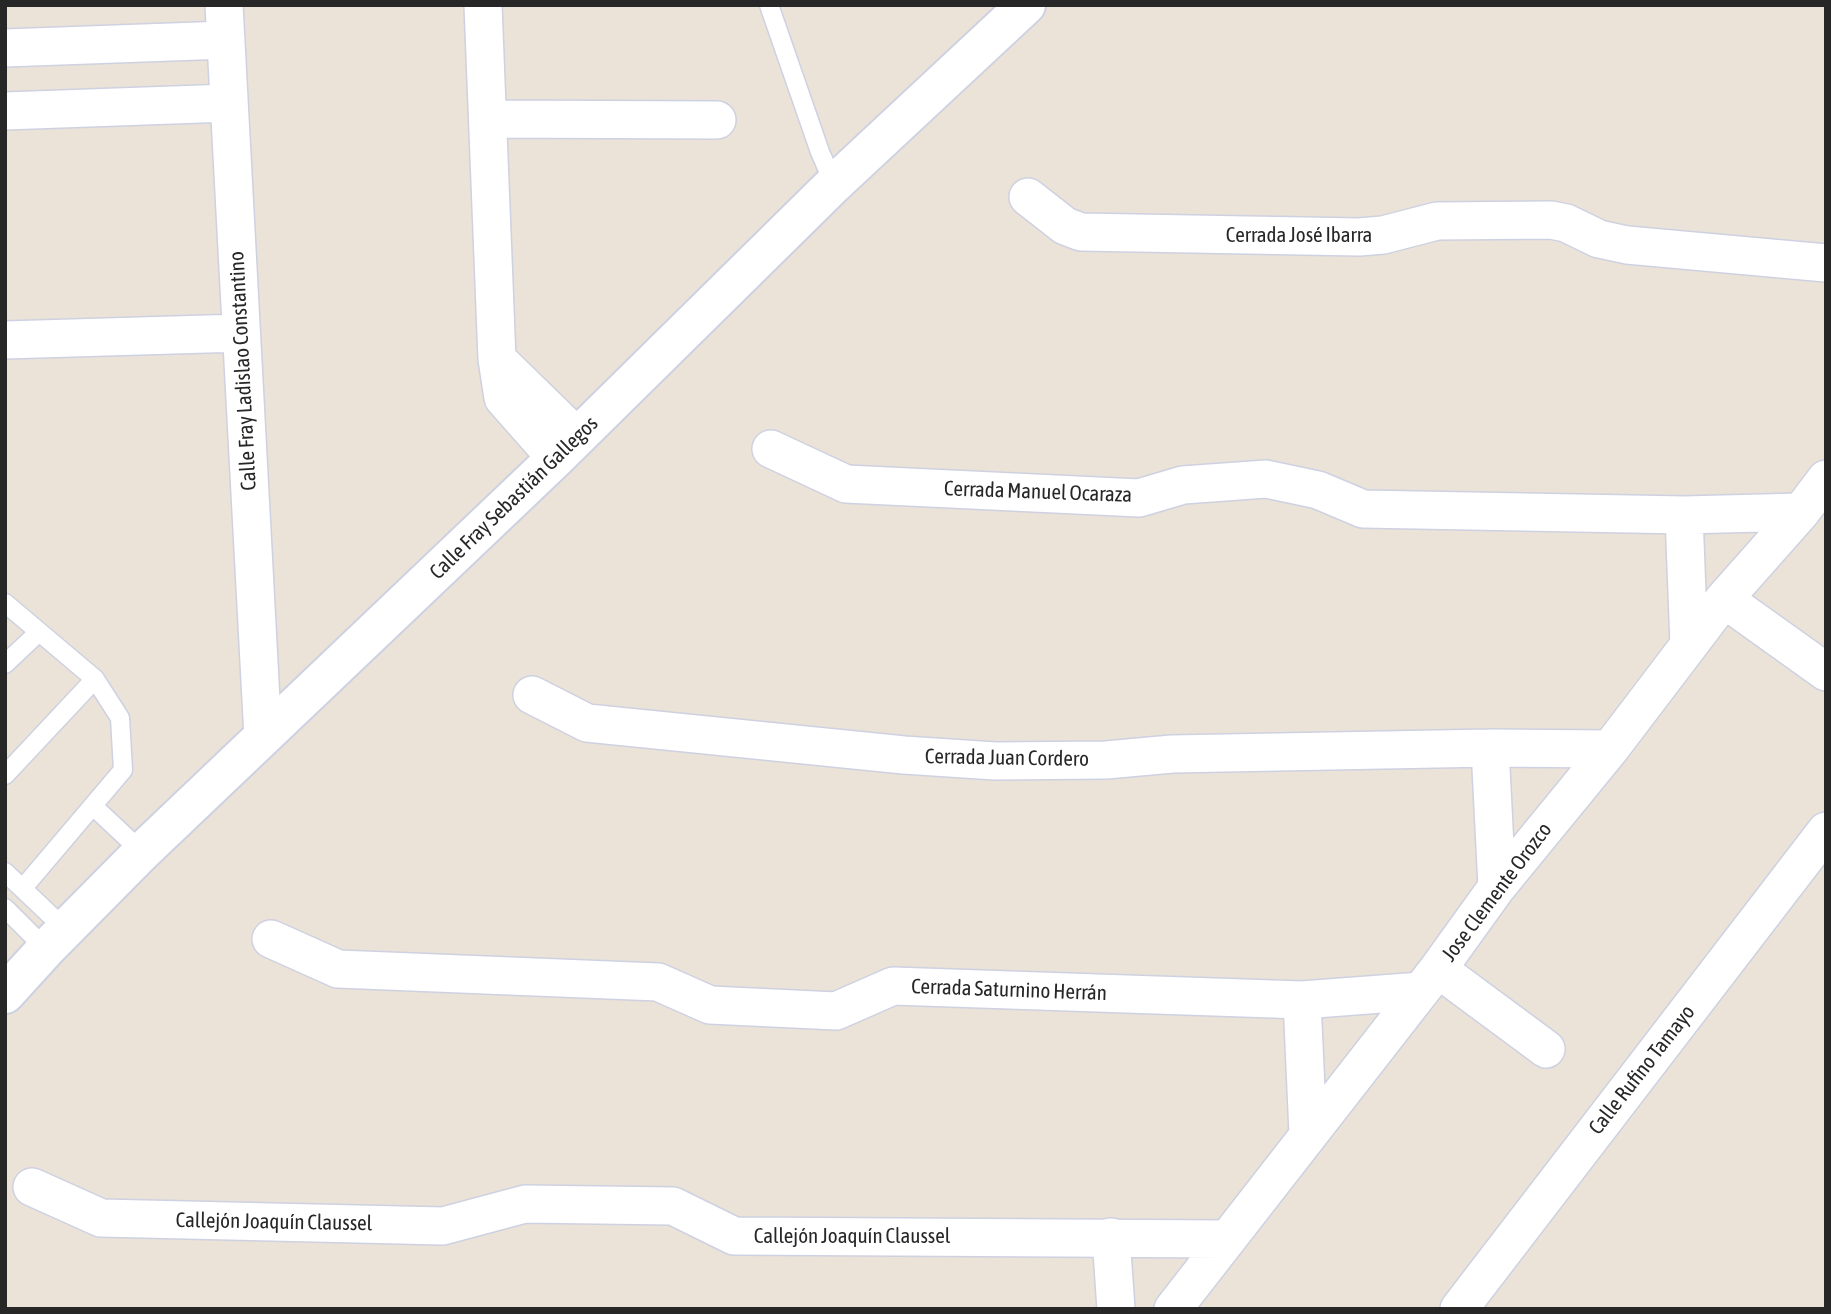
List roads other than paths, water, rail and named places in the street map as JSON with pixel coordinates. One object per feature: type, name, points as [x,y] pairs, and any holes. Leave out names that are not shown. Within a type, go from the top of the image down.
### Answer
[{"type":"street","points":[[483,5],[497,359],[567,447]]},
{"type":"street","name":"Calle Fray Sebastián Gallegos","points":[[5,994],[55,939],[142,852],[567,447],[834,184],[1026,5]]},
{"type":"street","points":[[5,48],[225,23]]},
{"type":"street","name":"Calle Fray Ladislao Constantino","points":[[225,23],[263,737]]},
{"type":"street","points":[[5,111],[229,103]]},
{"type":"street","points":[[488,120],[717,120]]},
{"type":"street","name":"Cerrada José Ibarra","points":[[1028,197],[1065,226],[1081,232],[1359,237],[1437,221],[1551,220],[1566,223],[1599,239],[1627,245],[1826,263]]},
{"type":"street","points":[[5,340],[241,333]]},
{"type":"street","name":"Cerrada Manuel Ocaraza","points":[[771,449],[846,484],[1139,498],[1183,485],[1266,479],[1318,490],[1363,509],[1685,515],[1801,512]]},
{"type":"street","name":"Jose Clemente Orozco","points":[[1185,1305],[1226,1239],[1430,980],[1497,887],[1610,749],[1724,599],[1826,480]]},
{"type":"street","points":[[1685,515],[1689,645]]},
{"type":"street","points":[[1724,599],[1826,672]]},
{"type":"street","name":"Cerrada Juan Cordero","points":[[532,695],[587,723],[904,755],[995,761],[1106,760],[1172,754],[1490,748],[1610,749]]},
{"type":"street","points":[[1490,748],[1497,887]]},
{"type":"street","name":"Calle Rufino Tamayo","points":[[1459,1309],[1826,831]]},
{"type":"street","name":"Cerrada Saturnino Herrán","points":[[271,939],[338,969],[658,982],[710,1005],[836,1011],[893,986],[1302,1000],[1430,980]]},
{"type":"street","points":[[1430,980],[1546,1049]]},
{"type":"street","points":[[1302,1000],[1308,1134]]},
{"type":"street","name":"Callejón Joaquín Claussel","points":[[32,1187],[101,1218],[443,1226],[525,1203],[673,1206],[734,1236],[1226,1239]]},
{"type":"street","points":[[1111,1237],[1116,1309]]},
{"type":"lane","points":[[769,5],[820,152],[834,184]]},
{"type":"lane","points":[[5,603],[94,679],[120,718],[123,770],[23,888]]},
{"type":"lane","points":[[5,664],[39,632]]},
{"type":"lane","points":[[5,775],[94,679]]},
{"type":"lane","points":[[93,806],[142,852]]},
{"type":"lane","points":[[5,872],[23,888],[55,939]]},
{"type":"lane","points":[[5,908],[55,939]]}]
